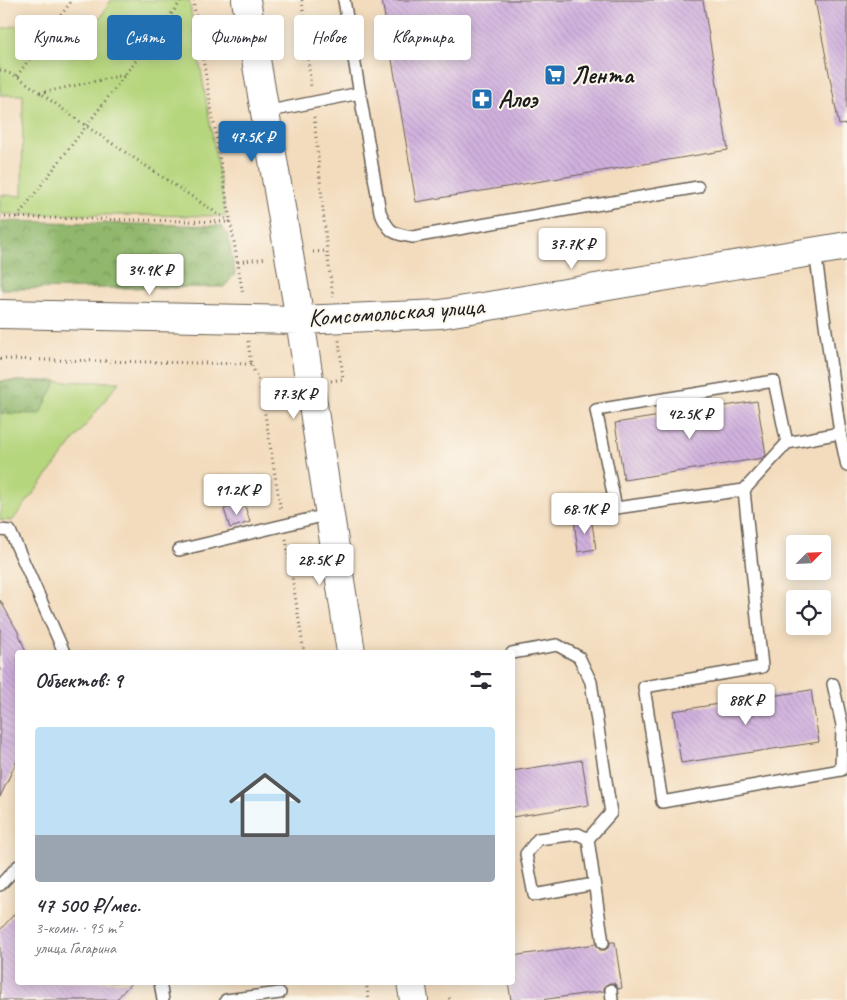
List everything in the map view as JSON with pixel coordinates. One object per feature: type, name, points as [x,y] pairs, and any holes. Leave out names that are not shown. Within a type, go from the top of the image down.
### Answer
[{"type":"main road","points":[[246,0],[300,320],[351,650]]},
{"type":"main road","name":"Комсомольская улица","points":[[0,314],[300,320],[441,314],[847,246]]},
{"type":"main road","points":[[412,985],[414,1000]]},
{"type":"lane","points":[[344,0],[380,212],[386,226],[398,235],[413,237],[698,187]]},
{"type":"lane","points":[[265,112],[360,93]]},
{"type":"lane","points":[[815,251],[840,433],[847,466]]},
{"type":"lane","points":[[786,443],[774,382],[596,410],[616,508],[744,490],[786,443],[840,433]]},
{"type":"lane","points":[[744,490],[762,667],[644,687],[662,802],[841,770],[842,725],[833,684]]},
{"type":"lane","points":[[179,550],[330,514]]},
{"type":"lane","points":[[0,530],[10,531],[63,650]]},
{"type":"lane","points":[[515,652],[557,645],[579,657],[591,682],[611,813],[588,839],[603,943]]},
{"type":"lane","points":[[588,839],[578,834],[538,839],[526,854],[534,895],[594,884]]},
{"type":"lane","points":[[0,885],[15,869]]},
{"type":"lane","points":[[160,985],[163,1000]]},
{"type":"lane","points":[[226,1000],[280,993]]},
{"type":"path","points":[[17,76],[72,0]]},
{"type":"path","points":[[17,217],[182,0]]},
{"type":"path","points":[[302,0],[327,251]]},
{"type":"path","points":[[0,70],[17,76],[86,126],[231,222],[0,217]]},
{"type":"path","points":[[40,93],[125,75]]},
{"type":"path","points":[[0,360],[251,364]]},
{"type":"path","points":[[366,985],[369,1000]]},
{"type":"green space","points":[[111,0],[189,0],[192,18],[192,60],[199,60],[226,216],[0,214],[0,195],[22,196],[23,95],[0,95],[0,29],[15,26],[15,60],[97,60],[97,18],[101,17]]},
{"type":"green space","points":[[0,221],[221,226],[228,235],[235,274],[224,287],[0,289]]},
{"type":"green space","points":[[0,381],[119,382],[12,521],[0,520]]},
{"type":"green space","points":[[0,381],[57,381],[40,414],[0,413]]},
{"type":"building","name":"Лента","points":[[382,0],[703,0],[728,150],[416,202],[392,60],[471,60],[471,15],[385,15]]},
{"type":"building","points":[[815,0],[847,0],[847,124],[839,125]]},
{"type":"building","points":[[757,401],[766,455],[763,458],[624,480],[615,423]]},
{"type":"building","points":[[244,503],[250,522],[230,528],[224,509]]},
{"type":"building","points":[[591,517],[596,549],[578,552],[574,520]]},
{"type":"building","points":[[0,600],[18,632],[25,650],[15,650],[15,764],[0,797]]},
{"type":"building","points":[[811,690],[819,742],[681,763],[673,711]]},
{"type":"building","points":[[582,760],[589,805],[515,817],[515,771]]},
{"type":"building","points":[[15,913],[15,985],[129,985],[116,1000],[0,1000],[0,930]]},
{"type":"building","points":[[610,942],[615,942],[622,988],[618,989],[614,983],[610,983],[604,986],[604,991],[541,1000],[511,1000],[508,985],[515,985],[515,956],[596,944],[600,950],[605,950],[610,946]]},
{"type":"place","name":"Лента","points":[[555,75]]},
{"type":"place","name":"Алоэ","points":[[482,99]]}]
